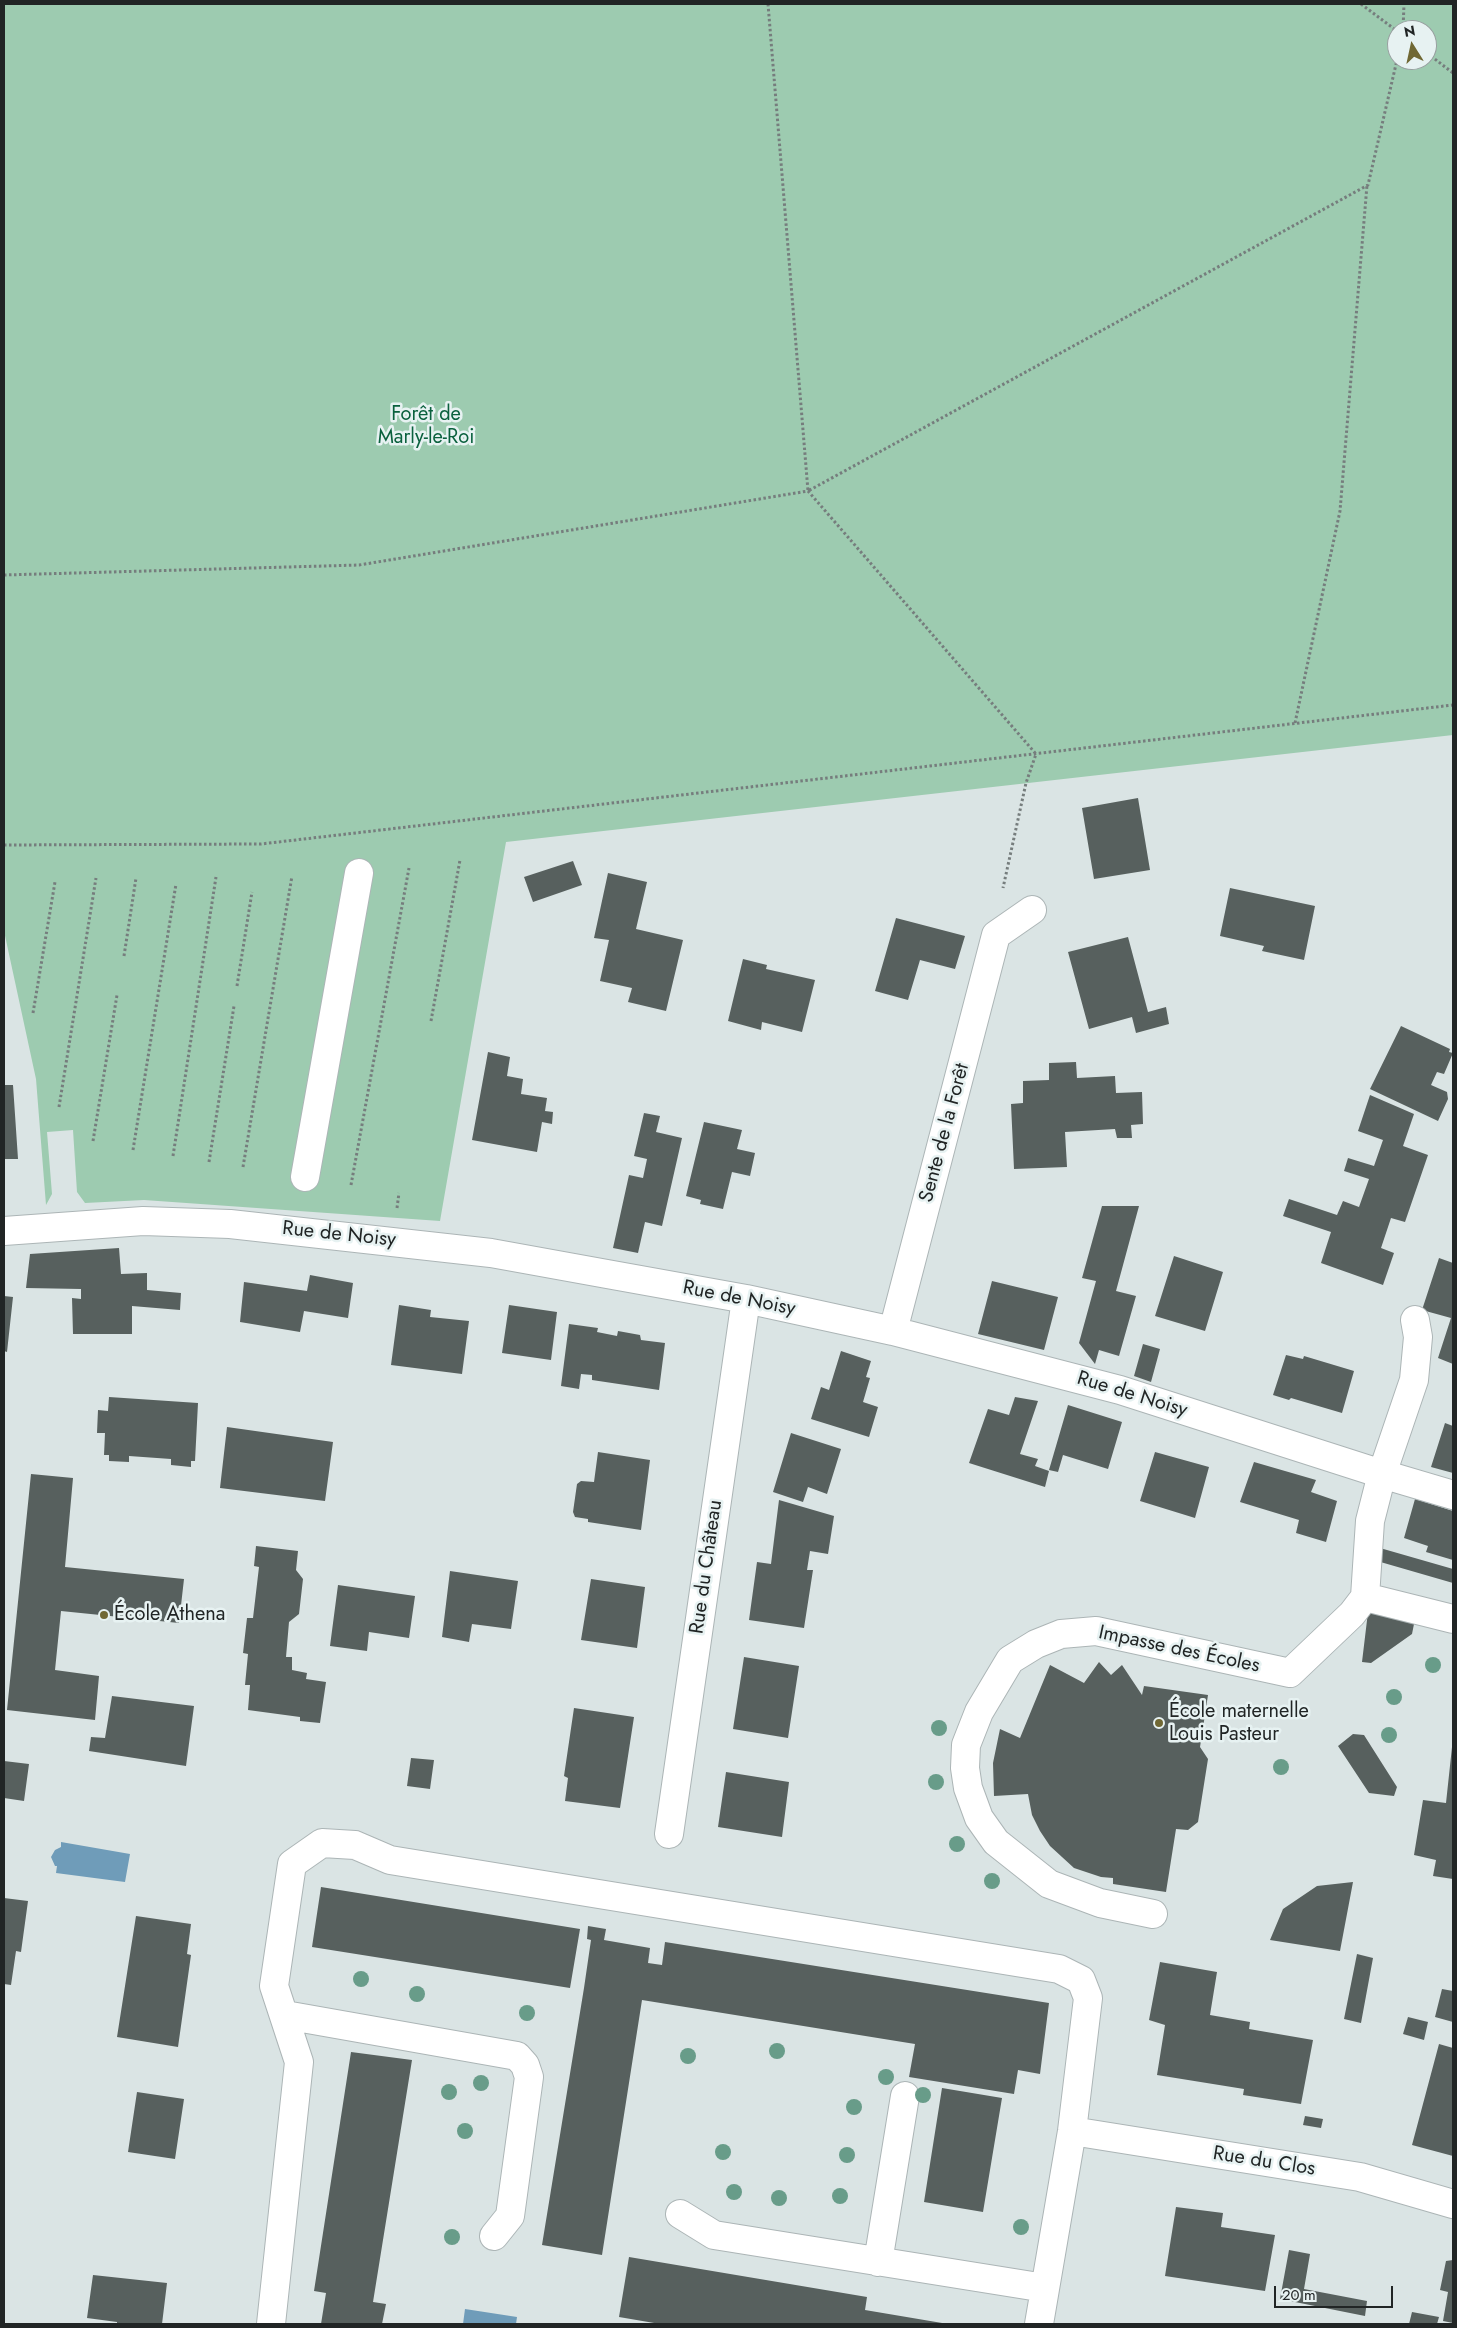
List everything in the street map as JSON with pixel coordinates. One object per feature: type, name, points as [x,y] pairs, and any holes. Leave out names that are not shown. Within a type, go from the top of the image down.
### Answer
[{"type":"street","points":[[305,1177],[358,873]]},
{"type":"street","points":[[996,935],[1032,910]]},
{"type":"street","name":"Sente de la Forêt","points":[[893,1331],[996,935]]},
{"type":"street","name":"Rue de Noisy","points":[[4,1231],[143,1221],[230,1224],[491,1253],[746,1300],[893,1331],[1120,1390],[1453,1495]]},
{"type":"street","name":"Rue du Château","points":[[669,1834],[746,1300]]},
{"type":"street","points":[[1415,1320],[1418,1337],[1414,1380],[1382,1474],[1370,1521],[1366,1597],[1453,1619]]},
{"type":"street","name":"Impasse des Écoles","points":[[1153,1914],[1100,1903],[1049,1884],[996,1842],[979,1818],[968,1788],[965,1768],[966,1745],[979,1712],[1010,1660],[1036,1644],[1060,1634],[1096,1632],[1290,1673],[1352,1614],[1366,1597]]},
{"type":"street","points":[[271,2324],[298,2062],[285,2015],[274,1986],[292,1864],[322,1843],[355,1845],[390,1860],[1059,1968],[1081,1980],[1088,1998],[1072,2131],[1039,2324]]},
{"type":"street","points":[[285,2015],[517,2056],[525,2065],[529,2077],[510,2216],[494,2236]]},
{"type":"street","points":[[878,2262],[905,2096]]},
{"type":"street","name":"Rue du Clos","points":[[1072,2131],[1360,2177],[1453,2204]]},
{"type":"street","points":[[680,2214],[714,2235],[1045,2288]]},
{"type":"path","points":[[768,4],[808,491],[1036,754]]},
{"type":"path","points":[[1361,4],[1387,24]]},
{"type":"path","points":[[1403,20],[1404,4]]},
{"type":"path","points":[[1437,61],[1453,73]]},
{"type":"path","points":[[1295,723],[1340,511],[1368,185],[1395,70]]},
{"type":"path","points":[[4,575],[359,565],[808,491],[1368,185]]},
{"type":"path","points":[[4,845],[261,844],[1453,705]]},
{"type":"path","points":[[996,935],[1003,887],[1026,784],[1036,754]]},
{"type":"path","points":[[431,1021],[460,860]]},
{"type":"path","points":[[351,1185],[409,868]]},
{"type":"path","points":[[243,1167],[292,876]]},
{"type":"path","points":[[172,1156],[216,877]]},
{"type":"path","points":[[59,1107],[96,878]]},
{"type":"path","points":[[124,956],[136,878]]},
{"type":"path","points":[[33,1013],[55,882]]},
{"type":"path","points":[[133,1150],[176,884]]},
{"type":"path","points":[[237,986],[252,892]]},
{"type":"path","points":[[94,1141],[117,995]]},
{"type":"path","points":[[209,1162],[234,1006]]},
{"type":"green space","name":"Forêt de Marly-le-Roi","points":[[4,4],[1453,4],[1453,735],[506,842],[440,1221],[144,1200],[85,1203],[77,1192],[73,1130],[47,1132],[52,1194],[46,1205],[36,1079],[4,931]]},
{"type":"water","points":[[61,1842],[130,1854],[125,1882],[56,1873],[57,1866],[55,1866],[51,1857],[55,1850],[61,1847]]},
{"type":"water","points":[[465,2309],[517,2317],[516,2324],[463,2324]]},
{"type":"building","points":[[1138,798],[1150,870],[1094,879],[1082,808]]},
{"type":"building","points":[[573,861],[582,885],[533,902],[524,877]]},
{"type":"building","points":[[608,873],[647,882],[636,929],[683,940],[666,1011],[628,1002],[632,988],[600,981],[609,940],[594,938]]},
{"type":"building","points":[[1230,888],[1315,906],[1304,960],[1262,951],[1264,946],[1220,936]]},
{"type":"building","points":[[896,918],[965,936],[955,969],[920,960],[908,1000],[875,991]]},
{"type":"building","points":[[1128,937],[1148,1012],[1166,1007],[1169,1024],[1136,1033],[1132,1017],[1089,1029],[1068,952]]},
{"type":"building","points":[[743,959],[767,965],[766,969],[815,980],[802,1032],[762,1022],[761,1030],[728,1021]]},
{"type":"building","points":[[1401,1026],[1450,1049],[1449,1052],[1453,1053],[1444,1074],[1437,1072],[1431,1085],[1447,1092],[1448,1099],[1438,1121],[1370,1089]]},
{"type":"building","points":[[488,1052],[510,1057],[507,1076],[523,1079],[521,1094],[547,1098],[545,1111],[553,1112],[552,1124],[542,1122],[537,1152],[472,1140]]},
{"type":"building","points":[[1076,1062],[1077,1078],[1115,1076],[1116,1093],[1142,1092],[1143,1124],[1131,1125],[1132,1138],[1117,1138],[1115,1129],[1065,1132],[1067,1167],[1014,1169],[1011,1104],[1023,1103],[1023,1081],[1049,1080],[1049,1063]]},
{"type":"building","points":[[4,1085],[13,1085],[18,1159],[4,1159]]},
{"type":"building","points":[[1370,1095],[1414,1114],[1403,1146],[1428,1155],[1405,1222],[1391,1218],[1381,1248],[1394,1253],[1383,1285],[1321,1263],[1331,1232],[1283,1216],[1289,1199],[1337,1215],[1343,1201],[1359,1207],[1369,1179],[1344,1171],[1348,1158],[1374,1166],[1383,1140],[1358,1131]]},
{"type":"building","points":[[644,1113],[660,1116],[656,1132],[682,1138],[662,1226],[645,1222],[638,1253],[613,1248],[629,1175],[643,1178],[647,1159],[634,1156]]},
{"type":"building","points":[[704,1122],[742,1130],[737,1149],[755,1153],[750,1176],[732,1172],[723,1209],[700,1204],[701,1200],[686,1196]]},
{"type":"building","points":[[1102,1206],[1139,1206],[1116,1291],[1136,1296],[1119,1356],[1099,1350],[1095,1364],[1079,1343],[1096,1281],[1082,1278]]},
{"type":"building","points":[[119,1248],[121,1274],[147,1273],[147,1290],[181,1293],[180,1310],[132,1306],[132,1334],[73,1334],[72,1298],[81,1299],[81,1289],[26,1288],[30,1254]]},
{"type":"building","points":[[1174,1256],[1223,1272],[1205,1331],[1155,1316]]},
{"type":"building","points":[[1439,1258],[1453,1263],[1453,1364],[1438,1358],[1451,1318],[1422,1310]]},
{"type":"building","points":[[310,1275],[353,1283],[348,1318],[304,1311],[300,1332],[240,1322],[244,1282],[307,1291]]},
{"type":"building","points":[[992,1281],[1058,1297],[1044,1350],[978,1334]]},
{"type":"building","points":[[4,1296],[13,1297],[7,1352],[4,1351]]},
{"type":"building","points":[[399,1305],[431,1310],[430,1317],[469,1321],[462,1374],[391,1365]]},
{"type":"building","points":[[509,1305],[557,1312],[551,1360],[502,1353]]},
{"type":"building","points":[[569,1324],[598,1328],[597,1332],[617,1336],[618,1331],[640,1335],[641,1340],[665,1343],[659,1390],[592,1380],[592,1375],[581,1374],[579,1389],[561,1386]]},
{"type":"building","points":[[1143,1344],[1160,1349],[1151,1382],[1134,1376]]},
{"type":"building","points":[[841,1351],[871,1361],[866,1377],[870,1378],[863,1402],[878,1407],[869,1437],[811,1419],[821,1387],[829,1390]]},
{"type":"building","points":[[1286,1355],[1303,1359],[1304,1356],[1354,1371],[1342,1413],[1291,1398],[1289,1400],[1273,1395]]},
{"type":"building","points":[[109,1397],[198,1403],[195,1461],[191,1461],[191,1467],[171,1465],[171,1459],[129,1456],[129,1462],[109,1461],[109,1455],[104,1455],[105,1433],[97,1433],[98,1410],[108,1411]]},
{"type":"building","points":[[1015,1397],[1038,1401],[1020,1454],[1038,1459],[1035,1466],[1049,1471],[1045,1487],[969,1463],[988,1409],[1009,1415]]},
{"type":"building","points":[[1068,1405],[1122,1422],[1108,1469],[1063,1455],[1058,1472],[1049,1470]]},
{"type":"building","points":[[1445,1423],[1453,1426],[1453,1473],[1431,1467]]},
{"type":"building","points":[[227,1427],[333,1442],[325,1501],[220,1488]]},
{"type":"building","points":[[791,1433],[841,1449],[827,1494],[808,1487],[803,1502],[773,1492]]},
{"type":"building","points":[[598,1452],[650,1460],[641,1530],[588,1522],[588,1519],[575,1517],[573,1512],[577,1484],[581,1481],[594,1482]]},
{"type":"building","points":[[1155,1452],[1209,1467],[1195,1518],[1140,1501]]},
{"type":"building","points":[[1254,1462],[1316,1480],[1311,1492],[1337,1501],[1326,1542],[1296,1533],[1299,1520],[1240,1502]]},
{"type":"building","points":[[31,1474],[73,1478],[65,1567],[184,1579],[179,1623],[61,1611],[55,1670],[99,1676],[95,1720],[7,1710]]},
{"type":"building","points":[[1415,1499],[1453,1511],[1453,1560],[1426,1552],[1428,1546],[1404,1538]]},
{"type":"building","points":[[779,1500],[834,1516],[828,1554],[810,1551],[807,1570],[813,1570],[804,1628],[749,1620],[757,1562],[771,1564]]},
{"type":"building","points":[[256,1546],[298,1551],[296,1570],[303,1579],[299,1614],[289,1622],[286,1657],[292,1657],[292,1670],[307,1673],[306,1679],[326,1682],[320,1723],[300,1721],[300,1717],[248,1710],[250,1685],[245,1685],[248,1654],[243,1653],[247,1618],[253,1618],[259,1567],[254,1566]]},
{"type":"building","points":[[1380,1548],[1453,1569],[1453,1583],[1377,1561]]},
{"type":"building","points":[[450,1571],[518,1581],[511,1629],[472,1624],[469,1642],[442,1637]]},
{"type":"building","points":[[591,1579],[645,1587],[637,1648],[581,1640]]},
{"type":"building","points":[[338,1585],[415,1596],[409,1638],[369,1632],[367,1651],[330,1646]]},
{"type":"building","points":[[1368,1612],[1414,1624],[1412,1634],[1371,1663],[1362,1662]]},
{"type":"building","points":[[744,1657],[799,1666],[788,1738],[733,1729]]},
{"type":"building","points":[[1099,1662],[1111,1675],[1122,1665],[1142,1695],[1144,1686],[1208,1695],[1200,1747],[1208,1759],[1198,1822],[1188,1830],[1176,1829],[1166,1892],[1113,1884],[1113,1878],[1101,1877],[1074,1868],[1050,1846],[1040,1831],[1032,1815],[1028,1794],[994,1796],[993,1763],[1000,1729],[1020,1738],[1050,1665],[1084,1683]]},
{"type":"building","points":[[112,1696],[194,1706],[186,1766],[89,1751],[91,1737],[105,1738]]},
{"type":"building","points":[[574,1708],[634,1717],[620,1808],[565,1801],[568,1778],[564,1776]]},
{"type":"building","points":[[1353,1734],[1364,1735],[1397,1787],[1394,1796],[1369,1793],[1338,1746]]},
{"type":"building","points":[[1452,1747],[1453,1879],[1433,1876],[1436,1860],[1414,1855],[1423,1800],[1446,1803]]},
{"type":"building","points":[[411,1758],[434,1760],[430,1789],[407,1786]]},
{"type":"building","points":[[4,1761],[29,1764],[24,1801],[4,1798]]},
{"type":"building","points":[[726,1772],[789,1782],[782,1837],[718,1827]]},
{"type":"building","points":[[1353,1882],[1340,1951],[1270,1940],[1283,1909],[1317,1886]]},
{"type":"building","points":[[321,1887],[580,1929],[570,1988],[312,1947]]},
{"type":"building","points":[[4,1898],[28,1901],[21,1952],[16,1951],[11,1985],[4,1984]]},
{"type":"building","points":[[136,1916],[191,1924],[187,1954],[191,1955],[178,2047],[117,2037]]},
{"type":"building","points":[[588,1926],[606,1929],[604,1940],[650,1948],[648,1963],[662,1965],[665,1942],[1049,2003],[1040,2074],[1018,2070],[1014,2094],[909,2077],[915,2044],[642,2000],[602,2255],[542,2245],[591,1940],[587,1939]]},
{"type":"building","points":[[1357,1954],[1373,1958],[1361,2023],[1344,2019]]},
{"type":"building","points":[[1160,1962],[1217,1972],[1210,2015],[1250,2022],[1249,2029],[1313,2040],[1301,2104],[1243,2095],[1244,2089],[1157,2075],[1165,2025],[1149,2020]]},
{"type":"building","points":[[1442,1989],[1453,1991],[1453,2022],[1435,2017]]},
{"type":"building","points":[[1408,2017],[1428,2022],[1424,2040],[1403,2034]]},
{"type":"building","points":[[1439,2044],[1453,2048],[1453,2156],[1412,2145]]},
{"type":"building","points":[[351,2052],[412,2060],[373,2302],[386,2304],[382,2324],[321,2324],[326,2293],[314,2291]]},
{"type":"building","points":[[942,2088],[1002,2098],[983,2212],[924,2202]]},
{"type":"building","points":[[137,2092],[184,2099],[175,2159],[128,2152]]},
{"type":"building","points":[[1305,2116],[1323,2119],[1321,2128],[1303,2125]]},
{"type":"building","points":[[1176,2207],[1223,2213],[1221,2227],[1275,2235],[1265,2291],[1165,2276]]},
{"type":"building","points":[[1289,2250],[1310,2254],[1304,2289],[1367,2301],[1365,2316],[1280,2299]]},
{"type":"building","points":[[629,2257],[867,2297],[865,2310],[948,2324],[660,2324],[619,2317]]},
{"type":"building","points":[[1453,2260],[1453,2323],[1443,2321],[1448,2292],[1440,2290],[1446,2261]]},
{"type":"building","points":[[93,2275],[167,2283],[162,2324],[117,2324],[117,2322],[87,2318]]},
{"type":"building","points":[[1412,2312],[1439,2317],[1437,2324],[1409,2324]]},
{"type":"place","name":"École Athena","points":[[104,1615]]},
{"type":"place","name":"École maternelle Louis Pasteur","points":[[1159,1723]]}]
